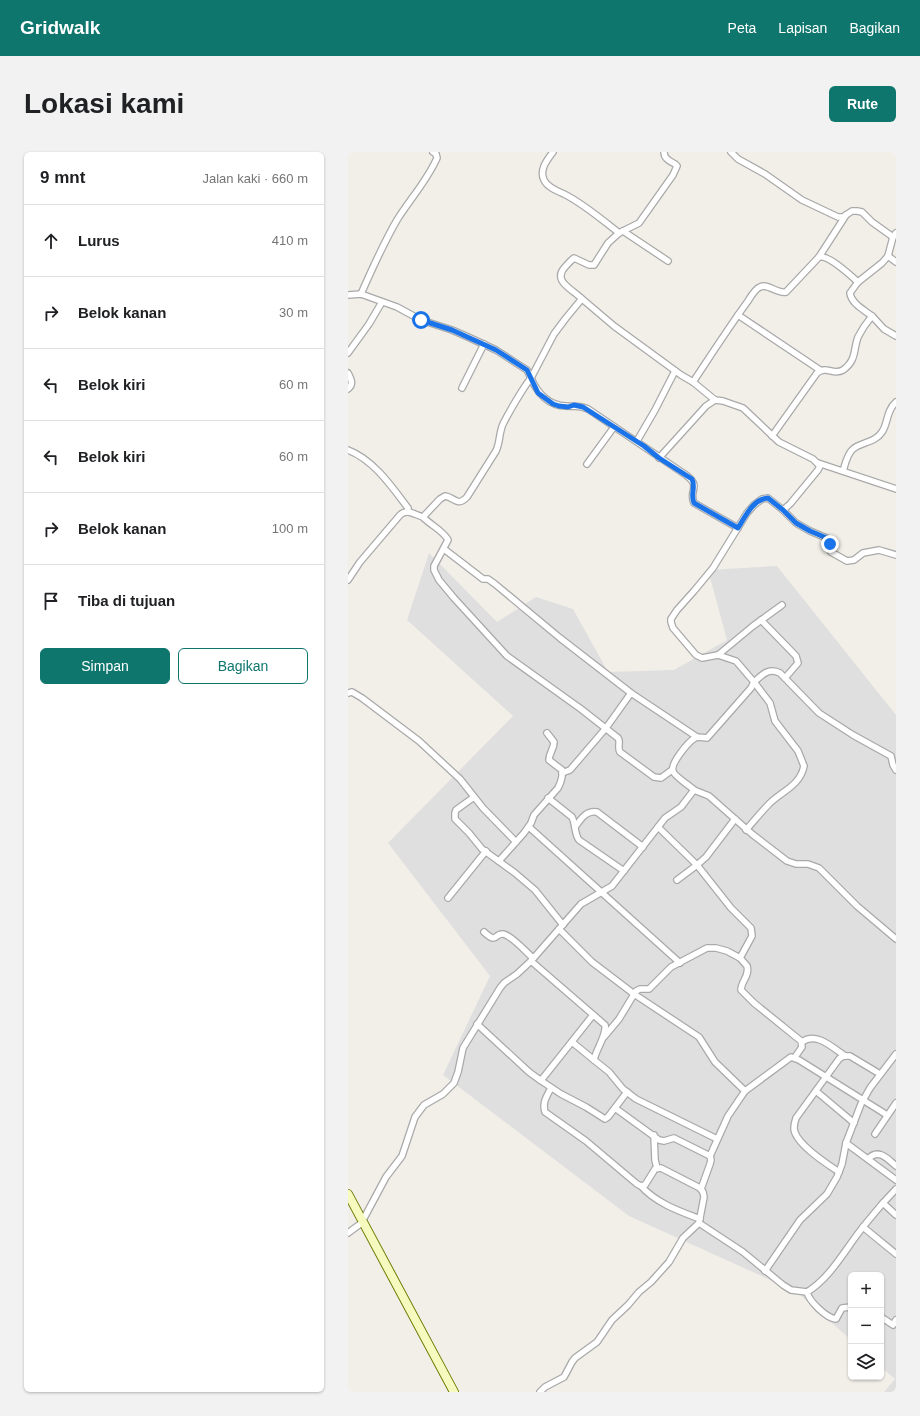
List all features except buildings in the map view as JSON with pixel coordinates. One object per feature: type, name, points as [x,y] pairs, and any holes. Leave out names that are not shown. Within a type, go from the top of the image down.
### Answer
[{"type":"main road","points":[[348,1194],[454,1392]]},
{"type":"street","points":[[552,152],[543,168],[542,174],[544,181],[555,190],[575,200],[621,232],[668,261]]},
{"type":"street","points":[[664,152],[666,159],[676,165],[673,175],[639,223],[632,228],[621,232],[608,243],[594,265],[588,265],[574,258],[560,272],[562,282],[614,326],[675,371],[693,382],[715,400],[743,408],[779,442],[818,463],[896,489]]},
{"type":"street","points":[[731,152],[738,159],[765,174],[802,200],[838,217],[846,216]]},
{"type":"street","points":[[361,294],[380,251],[398,219],[429,174],[437,158],[435,153]]},
{"type":"street","points":[[693,382],[758,288],[764,286],[781,293],[786,292],[820,257],[846,216],[852,212],[862,212],[872,222],[895,235],[888,256],[882,263],[858,282],[850,293],[850,297],[872,316],[884,329],[896,336]]},
{"type":"street","points":[[820,257],[824,256],[828,258],[858,282]]},
{"type":"street","points":[[888,256],[896,262]]},
{"type":"street","points":[[348,295],[361,294],[397,307],[421,320],[452,330],[496,350],[527,370],[538,393],[553,404],[568,407],[574,405],[583,407],[637,441],[659,458],[692,479],[694,483],[694,503],[738,528]]},
{"type":"street","points":[[422,517],[444,496],[459,502],[462,502],[467,497],[500,444],[500,436],[504,424],[531,378],[554,334],[580,302],[581,298]]},
{"type":"street","points":[[348,353],[369,324],[382,302]]},
{"type":"street","points":[[738,315],[820,370]]},
{"type":"street","points":[[772,436],[820,370],[826,369],[837,373],[848,366],[853,359],[858,337],[872,316]]},
{"type":"street","points":[[462,388],[484,344]]},
{"type":"street","points":[[637,441],[675,371]]},
{"type":"street","points":[[348,373],[352,381],[348,389]]},
{"type":"street","points":[[659,458],[706,406],[715,400]]},
{"type":"street","points":[[843,471],[853,448],[867,443],[879,436],[884,431],[890,411],[896,402]]},
{"type":"street","points":[[587,464],[614,427]]},
{"type":"street","points":[[348,450],[362,457],[371,464],[388,482],[408,508],[408,512]]},
{"type":"street","points":[[783,510],[790,504],[818,470],[820,466],[818,463]]},
{"type":"street","points":[[782,605],[718,655],[702,658],[696,655],[673,628],[671,622],[671,619],[677,610],[713,568],[754,505],[762,499],[768,498],[796,523],[829,539],[829,548],[831,552],[847,561],[854,560],[863,553],[878,550],[896,556]]},
{"type":"street","points":[[348,580],[360,562],[402,512],[408,512],[422,517],[432,526],[446,534],[448,540],[434,566],[434,570],[454,598],[507,656],[606,728],[618,738],[618,749],[620,752],[654,777],[661,778],[672,770]]},
{"type":"street","points":[[444,549],[483,580],[491,581],[512,596],[560,638],[631,693],[697,737],[707,738],[751,688],[754,682],[769,670],[773,670],[780,673],[819,713],[853,735],[891,756],[894,760],[896,770]]},
{"type":"street","points":[[761,620],[796,656],[798,664],[785,678]]},
{"type":"street","points":[[718,655],[736,661],[754,682],[770,703],[775,721],[798,751],[804,764],[801,776],[795,784],[768,804],[746,830]]},
{"type":"street","points":[[348,693],[352,692],[362,698],[419,741],[460,779],[483,808],[516,842]]},
{"type":"street","points":[[562,773],[570,770],[606,728],[631,693]]},
{"type":"street","points":[[499,861],[529,826],[534,815],[558,788],[562,770],[549,760],[554,742],[547,733]]},
{"type":"street","points":[[697,737],[694,738],[683,750],[672,765],[674,774],[694,790],[708,796],[746,830],[787,861],[796,864],[808,864],[819,868],[857,906],[896,939]]},
{"type":"street","points":[[348,1233],[363,1221],[386,1177],[402,1156],[415,1117],[424,1105],[443,1094],[454,1083],[463,1048],[504,983],[517,974],[532,960],[581,904],[612,886],[665,818],[681,807],[694,790]]},
{"type":"street","points":[[474,797],[456,810],[454,816],[455,819],[486,851],[535,890],[561,927],[592,962],[634,994],[699,1037],[715,1062],[745,1091]]},
{"type":"street","points":[[548,798],[572,818],[575,826],[575,833],[579,840],[624,871]]},
{"type":"street","points":[[575,826],[587,813],[591,811],[597,812],[642,847]]},
{"type":"street","points":[[677,880],[698,866],[735,819]]},
{"type":"street","points":[[529,826],[680,963]]},
{"type":"street","points":[[658,827],[698,866],[731,908],[751,928],[752,936],[740,958]]},
{"type":"street","points":[[448,898],[486,851]]},
{"type":"street","points":[[484,932],[494,939],[504,934],[509,937],[532,960],[605,1025],[606,1029],[604,1037]]},
{"type":"street","points":[[594,1060],[598,1047],[604,1037],[619,1018],[634,994],[640,989],[649,989],[672,967],[707,948],[716,948],[727,951],[740,958],[748,966],[748,973],[741,986],[742,992],[802,1042]]},
{"type":"street","points":[[540,1080],[593,1015]]},
{"type":"street","points":[[477,1024],[529,1072],[551,1088],[586,1106],[605,1118],[608,1117],[627,1092]]},
{"type":"street","points":[[802,1042],[808,1038],[815,1038],[845,1056],[850,1056],[880,1074]]},
{"type":"street","points":[[572,1042],[609,1072],[627,1092],[636,1099],[717,1139]]},
{"type":"street","points":[[795,1058],[802,1047],[802,1042]]},
{"type":"street","points":[[765,1271],[800,1220],[827,1194],[839,1172],[846,1143],[863,1101],[870,1088],[896,1054]]},
{"type":"street","points":[[701,1189],[710,1164],[710,1156],[728,1116],[745,1091],[791,1056],[887,1115]]},
{"type":"street","points":[[839,1172],[810,1152],[802,1144],[795,1132],[794,1127],[796,1118],[839,1059],[845,1056]]},
{"type":"street","points":[[551,1088],[544,1102],[543,1106],[545,1112],[586,1141],[655,1198],[699,1221],[743,1252],[765,1271],[791,1290],[807,1292],[819,1283],[830,1271],[863,1227],[896,1189]]},
{"type":"street","points":[[816,1091],[854,1123]]},
{"type":"street","points":[[875,1134],[896,1103]]},
{"type":"street","points":[[615,1108],[661,1140],[674,1138],[710,1156]]},
{"type":"street","points":[[654,1135],[655,1160],[657,1168]]},
{"type":"street","points":[[846,1143],[896,1180]]},
{"type":"street","points":[[868,1159],[872,1155],[879,1154],[886,1157],[896,1166]]},
{"type":"street","points":[[641,1186],[645,1185],[657,1168]]},
{"type":"street","points":[[540,1392],[545,1387],[564,1377],[572,1362],[597,1342],[608,1325],[639,1292],[651,1282],[668,1262],[683,1238],[699,1221],[704,1197],[701,1189],[663,1169],[657,1168]]},
{"type":"street","points":[[883,1203],[896,1215]]},
{"type":"street","points":[[863,1227],[896,1254]]},
{"type":"street","points":[[807,1292],[810,1299],[825,1314],[834,1319],[838,1317],[842,1308],[848,1307]]},
{"type":"street","points":[[884,1318],[895,1324]]},
{"type":"shaded area","points":[[429,553],[497,622],[536,597],[573,609],[608,672],[674,670],[727,640],[708,570],[777,566],[896,715],[896,1392],[884,1392],[895,1379],[884,1370],[884,1272],[848,1272],[848,1337],[797,1292],[629,1216],[443,1075],[490,976],[388,843],[513,716],[407,620]]},
{"type":"route","points":[[421,320],[452,330],[496,350],[527,370],[538,393],[553,404],[568,407],[574,405],[583,407],[644,446],[659,458],[692,479],[694,483],[694,503],[738,528],[754,505],[762,499],[768,498],[796,523],[829,539],[830,544]]}]
